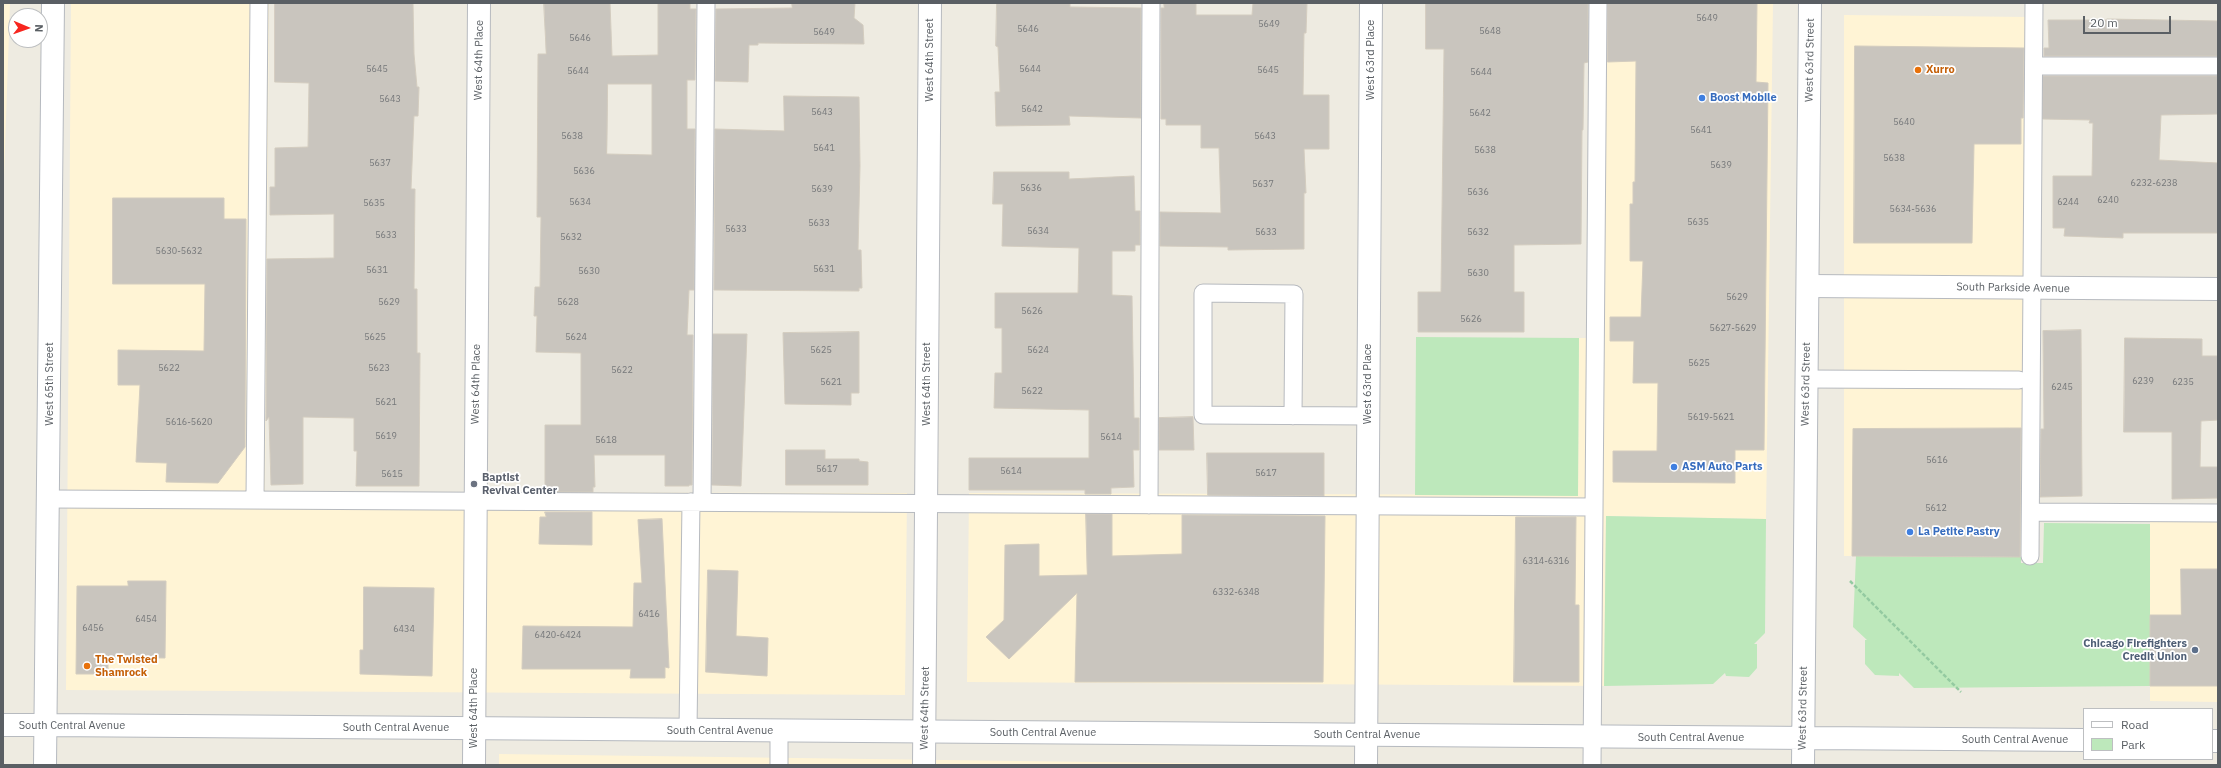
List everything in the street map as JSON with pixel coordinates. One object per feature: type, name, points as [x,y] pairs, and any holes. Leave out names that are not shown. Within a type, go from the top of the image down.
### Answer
[{"type":"street","name":"West 65th Street","points":[[45,765],[49,499],[53,3]]},
{"type":"street","name":"West 64th Place","points":[[474,765],[474,500],[479,3]]},
{"type":"street","name":"West 64th Street","points":[[924,765],[930,3]]},
{"type":"street","name":"West 63rd Place","points":[[1366,765],[1371,3]]},
{"type":"street","name":"West 63rd Street","points":[[1803,765],[1810,3]]},
{"type":"street","name":"South Parkside Avenue","points":[[1808,286],[2218,289]]},
{"type":"street","name":"South Central Avenue","points":[[3,725],[2083,740]]},
{"type":"lane","points":[[255,499],[259,3]]},
{"type":"lane","points":[[688,730],[696,502],[706,3]]},
{"type":"lane","points":[[1149,505],[1151,3]]},
{"type":"lane","points":[[1592,765],[1598,3]]},
{"type":"lane","points":[[2030,556],[2034,3]]},
{"type":"lane","points":[[2034,66],[2218,66]]},
{"type":"lane","points":[[1294,416],[1294,294],[1203,293],[1203,415],[1294,416],[1368,416]]},
{"type":"lane","points":[[1806,379],[2019,380]]},
{"type":"lane","points":[[49,499],[474,500],[1594,507]]},
{"type":"lane","points":[[2031,512],[2218,513]]},
{"type":"lane","points":[[779,731],[779,765]]},
{"type":"path","points":[[1850,582],[1961,692]]},
{"type":"shaded area","points":[[3,3],[10,3],[10,8],[8,8],[8,48],[3,206]]},
{"type":"shaded area","points":[[71,3],[269,3],[265,492],[907,493],[905,695],[66,690]]},
{"type":"shaded area","points":[[1607,3],[1773,3],[1766,519],[1606,516],[1604,686],[967,682],[969,493],[1578,495],[1579,338],[1604,338]]},
{"type":"shaded area","points":[[1844,15],[2030,17],[2030,556],[1844,556]]},
{"type":"shaded area","points":[[2150,513],[2218,513],[2218,702],[2150,701]]},
{"type":"shaded area","points":[[499,754],[1315,765],[499,765]]},
{"type":"green space","points":[[1416,337],[1579,338],[1578,496],[1415,495]]},
{"type":"green space","points":[[1606,516],[1766,519],[1765,633],[1754,644],[1757,644],[1757,668],[1749,677],[1726,676],[1725,673],[1713,684],[1604,686]]},
{"type":"green space","points":[[2044,523],[2150,524],[2150,686],[1914,688],[1899,673],[1899,676],[1875,675],[1865,664],[1865,640],[1867,640],[1853,627],[1856,556],[2021,557],[2021,563],[2043,563]]},
{"type":"building","points":[[275,3],[413,3],[414,54],[417,87],[419,87],[418,116],[414,116],[411,189],[415,189],[414,289],[417,289],[417,353],[420,353],[419,486],[356,486],[357,451],[354,451],[354,418],[303,417],[303,484],[271,485],[269,417],[266,421],[267,259],[334,258],[334,214],[270,215],[270,187],[275,187],[275,148],[308,147],[309,83],[275,82]]},
{"type":"building","points":[[544,3],[610,3],[612,56],[658,55],[658,3],[690,3],[690,9],[696,9],[695,80],[687,80],[687,129],[695,129],[694,290],[689,290],[687,335],[693,335],[692,485],[665,486],[665,455],[594,455],[595,487],[593,487],[593,492],[545,492],[545,425],[581,425],[581,353],[536,352],[537,316],[534,316],[535,287],[540,287],[541,217],[537,217],[538,54],[546,54]],"holes":[[[608,84],[652,84],[652,155],[607,154]]]},
{"type":"building","points":[[792,3],[855,3],[854,18],[863,25],[864,44],[758,43],[758,45],[749,45],[748,82],[715,81],[716,9],[792,8]]},
{"type":"building","points":[[997,3],[1070,3],[1070,7],[1141,8],[1141,118],[1069,116],[1070,125],[996,126],[995,92],[1000,92],[998,47],[996,46]]},
{"type":"building","points":[[1164,3],[1196,3],[1196,15],[1252,15],[1253,3],[1307,3],[1306,33],[1304,33],[1303,95],[1329,95],[1329,149],[1304,149],[1306,193],[1304,193],[1304,249],[1228,250],[1228,247],[1160,246],[1160,212],[1221,213],[1219,148],[1201,148],[1201,125],[1166,125],[1166,119],[1161,119],[1161,8],[1164,8]]},
{"type":"building","points":[[1426,3],[1588,3],[1588,62],[1584,63],[1582,130],[1581,244],[1514,245],[1514,292],[1524,292],[1524,332],[1418,332],[1418,292],[1441,292],[1444,49],[1426,49]]},
{"type":"building","points":[[1608,3],[1757,3],[1756,82],[1768,83],[1764,450],[1735,450],[1735,483],[1613,482],[1613,451],[1657,451],[1658,383],[1633,383],[1634,341],[1610,341],[1610,317],[1641,317],[1643,261],[1630,261],[1630,204],[1633,204],[1633,182],[1635,182],[1636,61],[1608,62]]},
{"type":"building","points":[[2107,19],[2218,21],[2218,56],[2044,56],[2044,48],[2049,48],[2048,20]]},
{"type":"building","points":[[1855,46],[2024,48],[2021,144],[1974,144],[1972,243],[1854,243]]},
{"type":"building","points":[[2043,76],[2218,76],[2218,114],[2161,115],[2159,160],[2218,163],[2218,233],[2123,233],[2123,238],[2064,236],[2065,228],[2053,228],[2053,176],[2092,176],[2093,123],[2089,123],[2090,120],[2043,119]]},
{"type":"building","points":[[784,96],[859,97],[860,166],[858,250],[861,250],[862,288],[859,288],[859,291],[714,290],[715,129],[784,131]]},
{"type":"building","points":[[994,172],[1069,172],[1069,179],[1134,176],[1135,211],[1140,211],[1140,245],[1135,245],[1135,251],[1112,251],[1112,295],[1132,296],[1134,418],[1139,418],[1139,450],[1133,450],[1134,487],[1111,488],[1111,494],[1085,494],[1085,490],[969,490],[969,458],[1089,458],[1089,410],[994,408],[995,373],[1002,373],[1002,328],[995,328],[995,293],[1078,293],[1079,248],[1002,246],[1003,204],[993,204]]},
{"type":"building","points":[[113,198],[224,198],[224,219],[246,219],[245,447],[218,483],[166,482],[167,463],[136,462],[140,385],[118,385],[118,350],[204,351],[205,284],[113,284]]},
{"type":"building","points":[[2081,330],[2082,496],[2040,497],[2041,429],[2044,429],[2043,331]]},
{"type":"building","points":[[859,332],[859,393],[851,393],[851,405],[785,404],[783,333]]},
{"type":"building","points":[[713,334],[747,334],[741,486],[712,485]]},
{"type":"building","points":[[2125,338],[2202,339],[2202,356],[2218,356],[2218,420],[2201,421],[2200,467],[2218,467],[2218,498],[2172,499],[2172,432],[2124,432]]},
{"type":"building","points":[[1193,417],[1194,450],[1159,450],[1159,418]]},
{"type":"building","points":[[2021,428],[2020,557],[1852,556],[1853,429]]},
{"type":"building","points":[[786,450],[825,450],[825,459],[859,459],[859,461],[868,462],[868,485],[786,485]]},
{"type":"building","points":[[1207,453],[1324,453],[1324,496],[1208,495]]},
{"type":"building","points":[[545,512],[592,512],[592,545],[539,544],[540,517],[546,517]]},
{"type":"building","points":[[1086,514],[1112,514],[1112,556],[1182,554],[1182,515],[1325,516],[1323,682],[1075,682],[1077,593],[1009,659],[986,637],[1004,620],[1005,545],[1039,544],[1039,576],[1087,575]]},
{"type":"building","points":[[1516,517],[1576,517],[1575,605],[1579,605],[1579,682],[1514,682]]},
{"type":"building","points":[[662,519],[669,668],[665,667],[665,678],[630,678],[631,669],[522,669],[523,626],[633,627],[634,583],[642,583],[638,520]]},
{"type":"building","name":"Chicago Firefighters Credit Union","points":[[2181,569],[2218,569],[2218,686],[2150,686],[2150,615],[2181,615]]},
{"type":"building","points":[[708,570],[738,571],[736,636],[768,638],[767,676],[706,672]]},
{"type":"building","points":[[128,581],[166,581],[165,658],[108,657],[108,674],[76,674],[77,586],[128,586]]},
{"type":"building","points":[[364,587],[434,588],[432,676],[360,674],[360,650],[363,650]]},
{"type":"place","name":"Xurro","points":[[1918,70]]},
{"type":"place","name":"Boost Mobile","points":[[1702,98]]},
{"type":"place","name":"ASM Auto Parts","points":[[1674,467]]},
{"type":"place","name":"Baptist Revival Center","points":[[474,484]]},
{"type":"place","name":"La Petite Pastry","points":[[1910,532]]},
{"type":"place","name":"Chicago Firefighters Credit Union","points":[[2195,650]]},
{"type":"place","name":"The Twisted Shamrock","points":[[87,666]]}]
